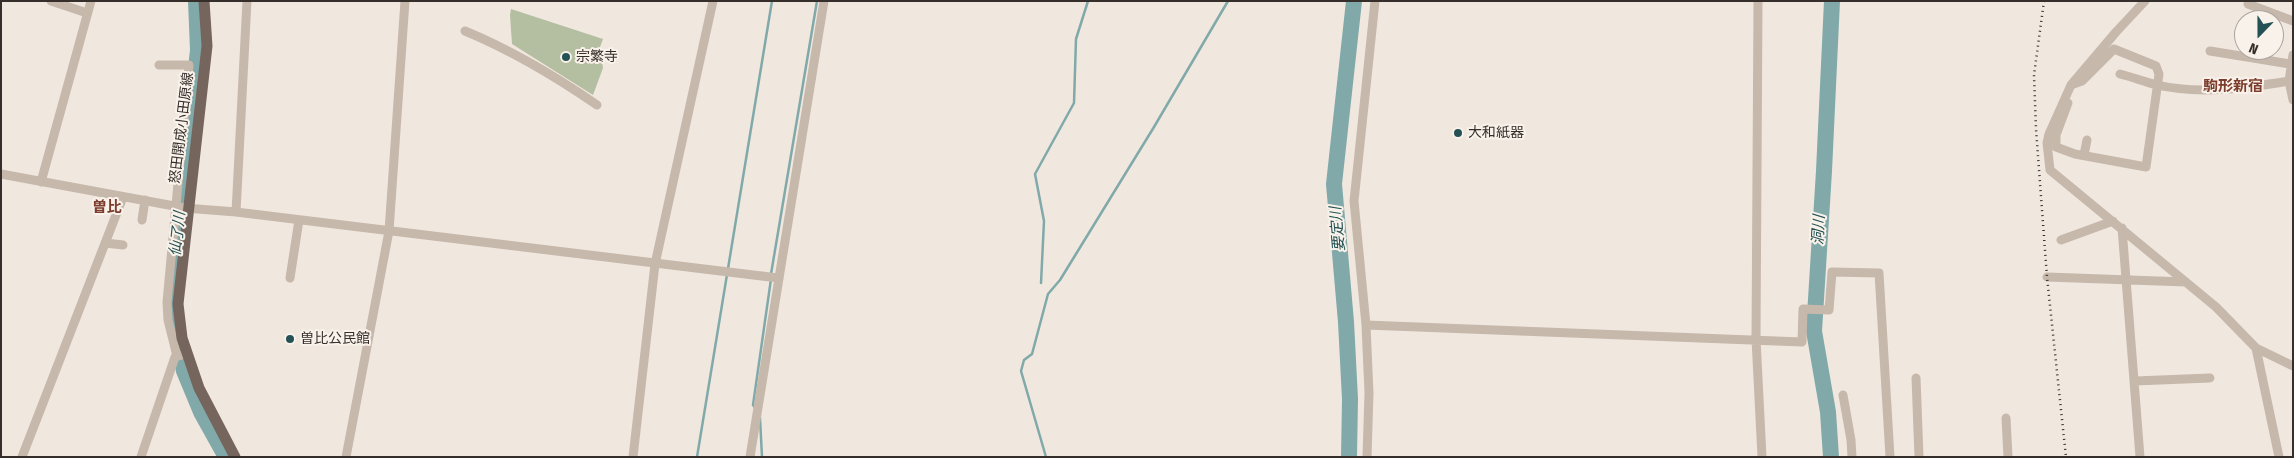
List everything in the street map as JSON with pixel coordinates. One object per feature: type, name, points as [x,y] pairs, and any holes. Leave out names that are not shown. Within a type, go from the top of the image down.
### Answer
[{"type":"main road","name":"怒田開成小田原線","points":[[204,1],[207,46],[202,65],[178,304],[182,355],[235,457]]},
{"type":"street","points":[[51,1],[87,13]]},
{"type":"street","points":[[41,182],[91,1]]},
{"type":"street","points":[[236,212],[247,1]]},
{"type":"street","points":[[346,457],[389,231],[404,1]]},
{"type":"street","points":[[633,457],[655,264],[713,1]]},
{"type":"street","points":[[750,457],[824,1]]},
{"type":"street","points":[[1368,457],[1369,393],[1366,325],[1354,201],[1375,1]]},
{"type":"street","points":[[1758,1],[1756,339],[1762,457]]},
{"type":"street","points":[[2145,1],[2116,32],[2071,86],[2049,134],[2047,143],[2050,170],[2216,307],[2256,348],[2293,366]]},
{"type":"street","points":[[2248,4],[2293,21]]},
{"type":"street","points":[[464,31],[497,45],[573,88],[597,105]]},
{"type":"street","points":[[2065,100],[2069,104],[2056,135],[2056,147],[2084,155],[2146,167],[2158,85],[2159,70],[2156,66],[2114,49],[2082,82],[2071,86]]},
{"type":"street","points":[[2210,51],[2291,59],[2289,81],[2293,100]]},
{"type":"street","points":[[159,65],[202,65]]},
{"type":"street","points":[[141,457],[182,355],[168,320],[167,302],[190,65]]},
{"type":"street","points":[[2120,74],[2158,85],[2189,89],[2240,89],[2289,81]]},
{"type":"street","points":[[2084,155],[2087,140]]},
{"type":"street","points":[[1,174],[187,208],[236,212],[778,278]]},
{"type":"street","points":[[22,457],[123,197]]},
{"type":"street","points":[[142,220],[145,200]]},
{"type":"street","points":[[290,278],[299,220]]},
{"type":"street","points":[[2061,240],[2113,221]]},
{"type":"street","points":[[2122,228],[2140,457]]},
{"type":"street","points":[[105,242],[123,245]]},
{"type":"street","points":[[1366,325],[1802,342],[1804,309],[1829,310],[1832,272],[1879,273],[1890,457]]},
{"type":"street","points":[[2047,277],[2186,282]]},
{"type":"street","points":[[2256,348],[2279,457]]},
{"type":"street","points":[[1916,378],[1919,457]]},
{"type":"street","points":[[2135,381],[2210,378]]},
{"type":"street","points":[[1843,395],[1852,457]]},
{"type":"street","points":[[2006,418],[2008,457]]},
{"type":"green space","points":[[511,9],[603,39],[600,47],[603,68],[593,95],[512,44]]},
{"type":"waterway","name":"仙了川","points":[[196,1],[198,50],[175,261],[173,319],[184,371],[201,412],[226,457]]},
{"type":"waterway","points":[[697,457],[772,1]]},
{"type":"waterway","points":[[771,274],[817,1]]},
{"type":"waterway","points":[[1041,283],[1044,221],[1035,174],[1074,103],[1076,39],[1088,1]]},
{"type":"waterway","points":[[1046,457],[1021,371],[1024,360],[1032,354],[1048,294],[1060,280],[1154,127],[1228,1]]},
{"type":"waterway","name":"要定川","points":[[1349,457],[1350,399],[1346,322],[1334,184],[1354,1]]},
{"type":"waterway","name":"洞川","points":[[1831,457],[1828,412],[1814,331],[1832,1]]},
{"type":"waterway","points":[[756,409],[753,405],[771,279]]},
{"type":"waterway","points":[[760,418],[762,457]]},
{"type":"railway","points":[[2044,1],[2034,75],[2036,129],[2047,277],[2066,457]]},
{"type":"place","name":"宗繁寺","points":[[566,57]]},
{"type":"place","name":"大和紙器","points":[[1458,133]]},
{"type":"place","name":"曽比公民館","points":[[290,339]]},
{"type":"district","name":"駒形新宿","points":[[2233,87]]},
{"type":"district","name":"曽比","points":[[107,208]]}]
